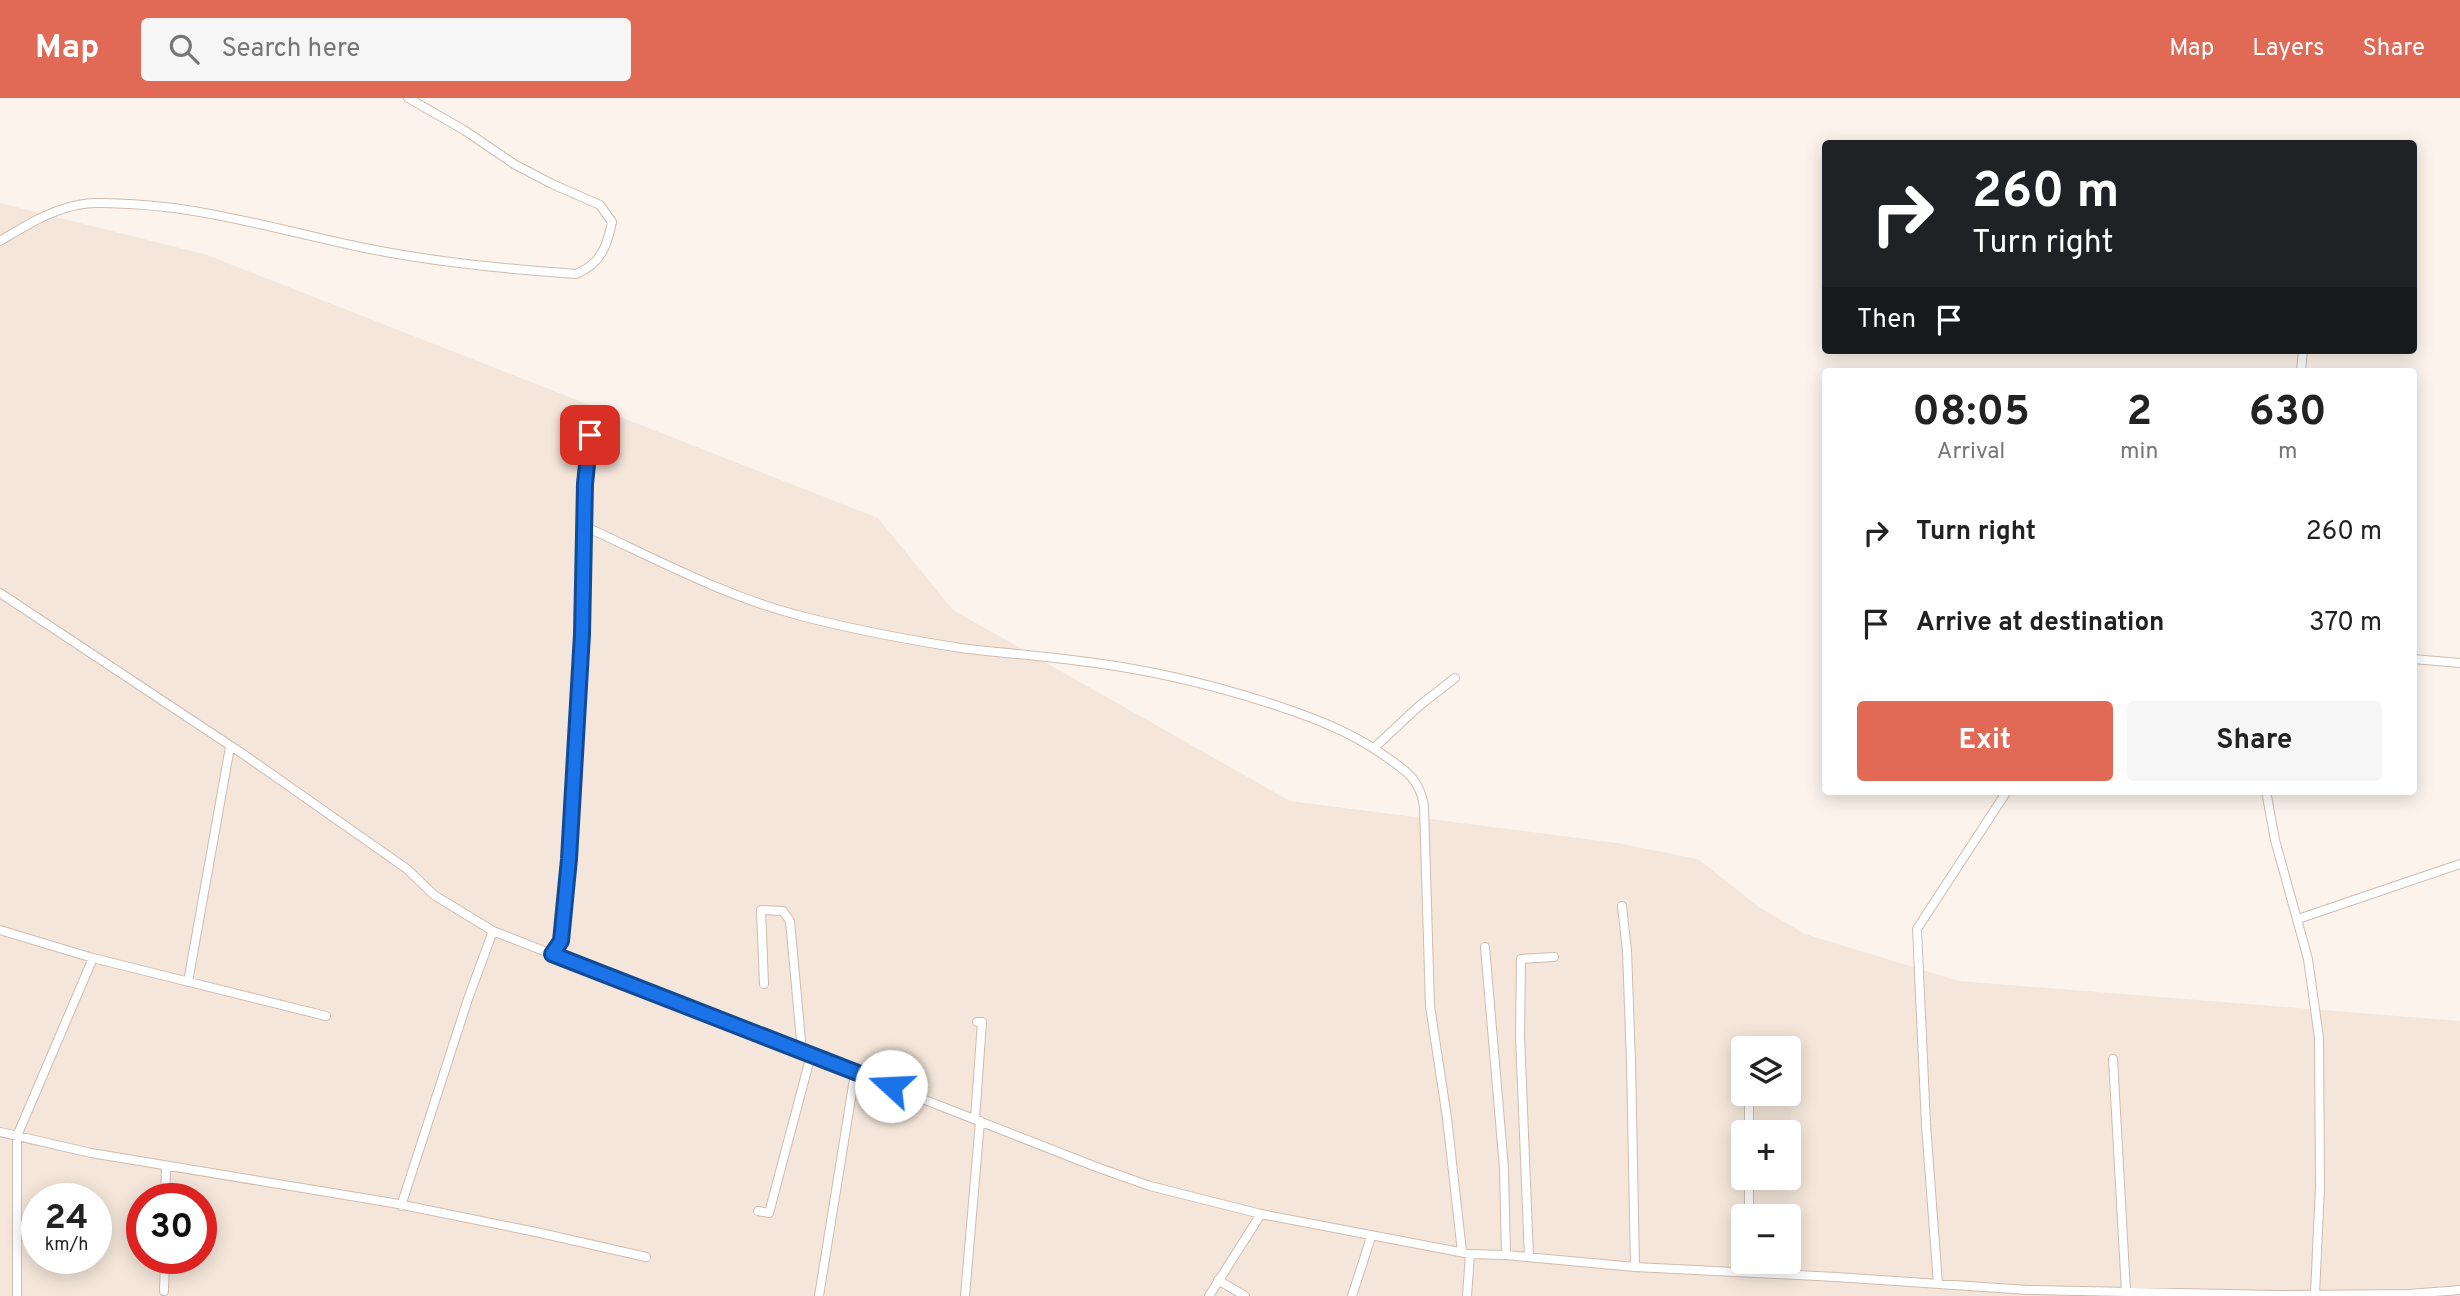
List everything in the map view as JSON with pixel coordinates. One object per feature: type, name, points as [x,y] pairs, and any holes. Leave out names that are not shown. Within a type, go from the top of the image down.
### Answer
[{"type":"street","points":[[0,241],[37,219],[69,207],[97,203],[130,204],[166,206],[232,216],[362,247],[454,262],[576,274],[589,269],[606,248],[612,222],[600,205],[514,164],[464,130],[408,98]]},
{"type":"street","points":[[552,954],[561,941],[569,859],[582,634],[590,419]]},
{"type":"street","points":[[584,526],[733,594],[802,617],[962,648],[1074,660],[1192,681],[1313,718],[1359,738],[1408,772],[1421,788],[1424,806],[1430,1006],[1466,1253],[1467,1296]]},
{"type":"street","points":[[0,593],[407,869],[434,895],[493,931],[1150,1186],[1261,1214],[1466,1253],[1731,1273]]},
{"type":"street","points":[[2417,659],[2460,663]]},
{"type":"street","points":[[1374,748],[1419,706],[1455,678]]},
{"type":"street","points":[[188,982],[230,747]]},
{"type":"street","points":[[1938,1284],[1926,1125],[1917,929],[2004,795]]},
{"type":"street","points":[[2267,795],[2275,840],[2298,919],[2314,993],[2319,1038],[2320,1187],[2315,1294]]},
{"type":"street","points":[[2298,919],[2460,864]]},
{"type":"street","points":[[1622,906],[1627,951],[1631,1062],[1635,1267]]},
{"type":"street","points":[[758,1211],[769,1213],[806,1053],[790,920],[783,911],[761,910],[764,984]]},
{"type":"street","points":[[0,930],[93,958],[326,1016]]},
{"type":"street","points":[[401,1206],[468,999],[493,931]]},
{"type":"street","points":[[1485,947],[1503,1168],[1506,1255]]},
{"type":"street","points":[[1529,1257],[1520,1035],[1521,959],[1554,957]]},
{"type":"street","points":[[17,1296],[17,1136],[93,958]]},
{"type":"street","points":[[965,1296],[982,1022],[977,1021]]},
{"type":"street","points":[[2113,1059],[2126,1292]]},
{"type":"street","points":[[819,1296],[855,1073]]},
{"type":"street","points":[[0,1132],[166,1167],[274,1182],[537,1232],[646,1257]]},
{"type":"street","points":[[166,1167],[166,1183]]},
{"type":"street","points":[[1209,1296],[1261,1214]]},
{"type":"street","points":[[1352,1296],[1371,1237]]},
{"type":"street","points":[[164,1274],[164,1291]]},
{"type":"street","points":[[1749,1274],[1938,1284],[1992,1292],[2409,1294],[2460,1290]]},
{"type":"street","points":[[1219,1280],[1245,1296]]},
{"type":"shaded area","points":[[0,203],[207,255],[878,518],[953,610],[1290,801],[1617,843],[1698,859],[1759,907],[1805,934],[1959,981],[2460,1021],[2460,1296],[0,1296]]},
{"type":"route","points":[[590,435],[585,484],[582,634],[569,859],[561,941],[552,954],[891,1086]]}]
